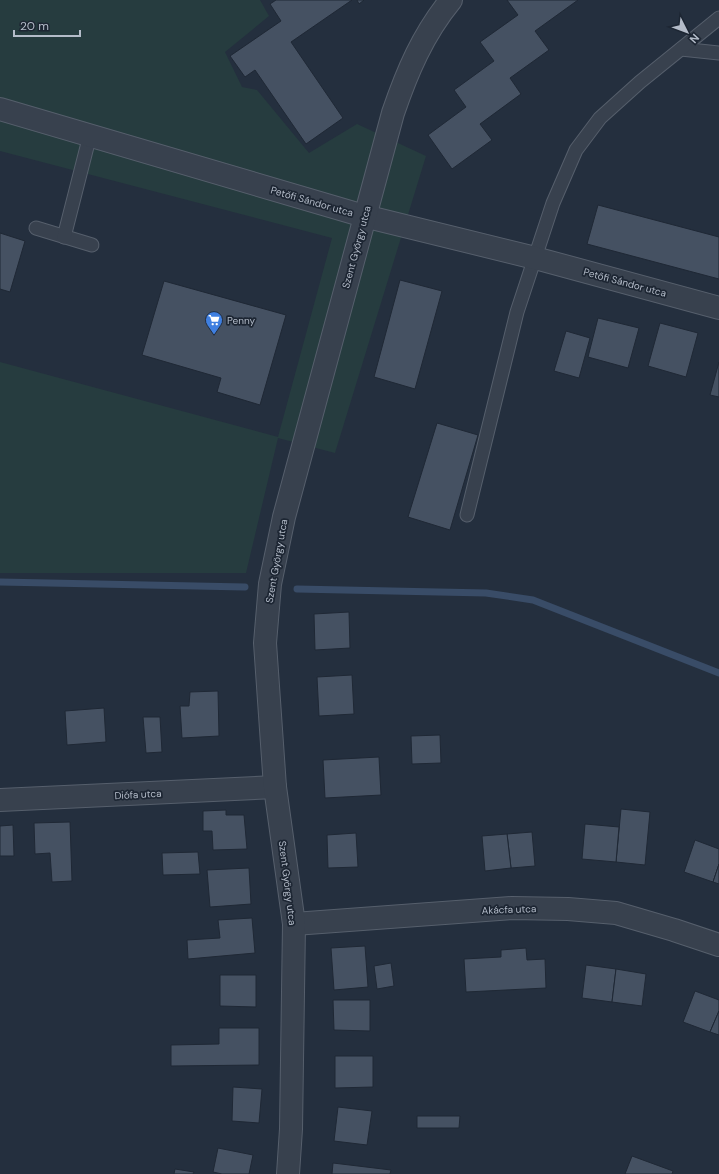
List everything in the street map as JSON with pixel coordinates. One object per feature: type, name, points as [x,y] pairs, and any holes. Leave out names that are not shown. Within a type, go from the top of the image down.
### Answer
[{"type":"street","name":"Szent György utca","points":[[288,1174],[291,1129],[294,924],[276,787],[265,643],[270,584],[284,518],[364,216],[393,113],[406,74],[425,38],[451,0]]},
{"type":"street","name":"Petőfi Sándor utca","points":[[0,109],[364,216],[535,258],[719,308]]},
{"type":"street","name":"Diófa utca","points":[[0,800],[276,787]]},
{"type":"street","name":"Akácfa utca","points":[[294,924],[512,908],[568,909],[616,913],[674,930],[719,946]]},
{"type":"lane","points":[[467,515],[517,312],[553,203],[576,150],[600,118],[719,18]]},
{"type":"lane","points":[[681,49],[719,53]]},
{"type":"lane","points":[[64,237],[90,135]]},
{"type":"lane","points":[[36,228],[92,245]]},
{"type":"green space","points":[[0,0],[260,0],[269,16],[225,52],[242,87],[257,90],[309,153],[357,124],[426,156],[335,453],[278,438],[246,573],[0,573],[0,362],[278,437],[332,238],[0,151]]},
{"type":"building","points":[[276,0],[352,0],[291,42],[343,118],[306,144],[255,70],[245,77],[230,56],[281,21],[270,4]]},
{"type":"building","points":[[357,0],[364,0],[359,4]]},
{"type":"building","points":[[507,0],[578,0],[535,31],[549,50],[510,78],[521,94],[480,124],[492,140],[452,169],[428,135],[466,107],[454,90],[494,61],[480,42],[518,15]]},
{"type":"building","points":[[598,205],[719,237],[719,279],[587,244]]},
{"type":"building","points":[[0,233],[25,241],[10,292],[0,289]]},
{"type":"building","points":[[400,280],[442,291],[415,389],[374,377]]},
{"type":"building","name":"Penny","points":[[164,281],[286,315],[260,405],[217,392],[221,378],[142,355]]},
{"type":"building","points":[[598,318],[639,328],[628,368],[588,357]]},
{"type":"building","points":[[660,323],[698,333],[686,377],[648,366]]},
{"type":"building","points":[[566,331],[590,338],[579,378],[554,371]]},
{"type":"building","points":[[719,362],[719,397],[710,395]]},
{"type":"building","points":[[437,423],[478,435],[450,530],[408,517]]},
{"type":"building","points":[[349,612],[350,648],[315,650],[314,614]]},
{"type":"building","points":[[352,675],[354,714],[319,716],[317,677]]},
{"type":"building","points":[[218,691],[219,736],[182,738],[180,706],[189,706],[190,692]]},
{"type":"building","points":[[104,708],[106,742],[67,745],[65,711]]},
{"type":"building","points":[[143,717],[160,717],[162,752],[146,753]]},
{"type":"building","points":[[440,735],[441,763],[412,764],[411,736]]},
{"type":"building","points":[[379,757],[381,795],[325,798],[323,760]]},
{"type":"building","points":[[621,809],[650,812],[645,865],[616,862]]},
{"type":"building","points":[[226,810],[226,815],[244,815],[247,849],[213,850],[212,831],[203,831],[203,811]]},
{"type":"building","points":[[70,822],[72,881],[52,882],[50,853],[35,854],[34,823]]},
{"type":"building","points":[[585,824],[619,827],[616,862],[582,859]]},
{"type":"building","points":[[13,825],[14,856],[0,856],[0,826]]},
{"type":"building","points":[[532,832],[535,866],[511,868],[507,834]]},
{"type":"building","points":[[356,833],[358,867],[328,868],[327,835]]},
{"type":"building","points":[[507,834],[511,868],[485,871],[482,836]]},
{"type":"building","points":[[695,840],[719,849],[719,864],[713,882],[684,872]]},
{"type":"building","points":[[198,852],[200,874],[163,875],[162,853]]},
{"type":"building","points":[[719,864],[719,884],[713,882]]},
{"type":"building","points":[[249,868],[251,904],[210,907],[207,870]]},
{"type":"building","points":[[252,918],[255,953],[188,959],[187,940],[220,938],[218,920]]},
{"type":"building","points":[[365,946],[368,987],[334,990],[331,948]]},
{"type":"building","points":[[526,948],[527,960],[545,959],[546,988],[466,992],[464,959],[501,957],[501,950]]},
{"type":"building","points":[[391,963],[394,986],[377,989],[374,966]]},
{"type":"building","points":[[586,965],[616,969],[612,1002],[582,998]]},
{"type":"building","points":[[616,969],[646,974],[642,1006],[612,1002]]},
{"type":"building","points":[[220,975],[256,975],[256,1007],[220,1006]]},
{"type":"building","points":[[695,991],[719,1000],[719,1011],[710,1032],[683,1022]]},
{"type":"building","points":[[333,1000],[370,1000],[370,1031],[334,1030]]},
{"type":"building","points":[[719,1011],[719,1035],[710,1032]]},
{"type":"building","points":[[219,1028],[259,1028],[259,1065],[171,1066],[171,1045],[219,1044]]},
{"type":"building","points":[[335,1056],[373,1056],[373,1087],[335,1088]]},
{"type":"building","points":[[233,1087],[262,1089],[259,1123],[232,1121]]},
{"type":"building","points":[[338,1107],[372,1111],[367,1145],[334,1141]]},
{"type":"building","points":[[417,1116],[460,1116],[459,1128],[417,1128]]},
{"type":"building","points":[[218,1148],[253,1155],[249,1174],[222,1174],[213,1172]]},
{"type":"building","points":[[632,1156],[673,1171],[672,1174],[625,1174]]},
{"type":"building","points":[[333,1163],[391,1170],[390,1174],[332,1174]]},
{"type":"building","points":[[175,1169],[194,1172],[193,1174],[174,1174]]},
{"type":"waterway","points":[[0,582],[245,587]]},
{"type":"waterway","points":[[297,589],[486,593],[533,600],[719,673]]},
{"type":"place","name":"Penny","points":[[214,335]]}]
